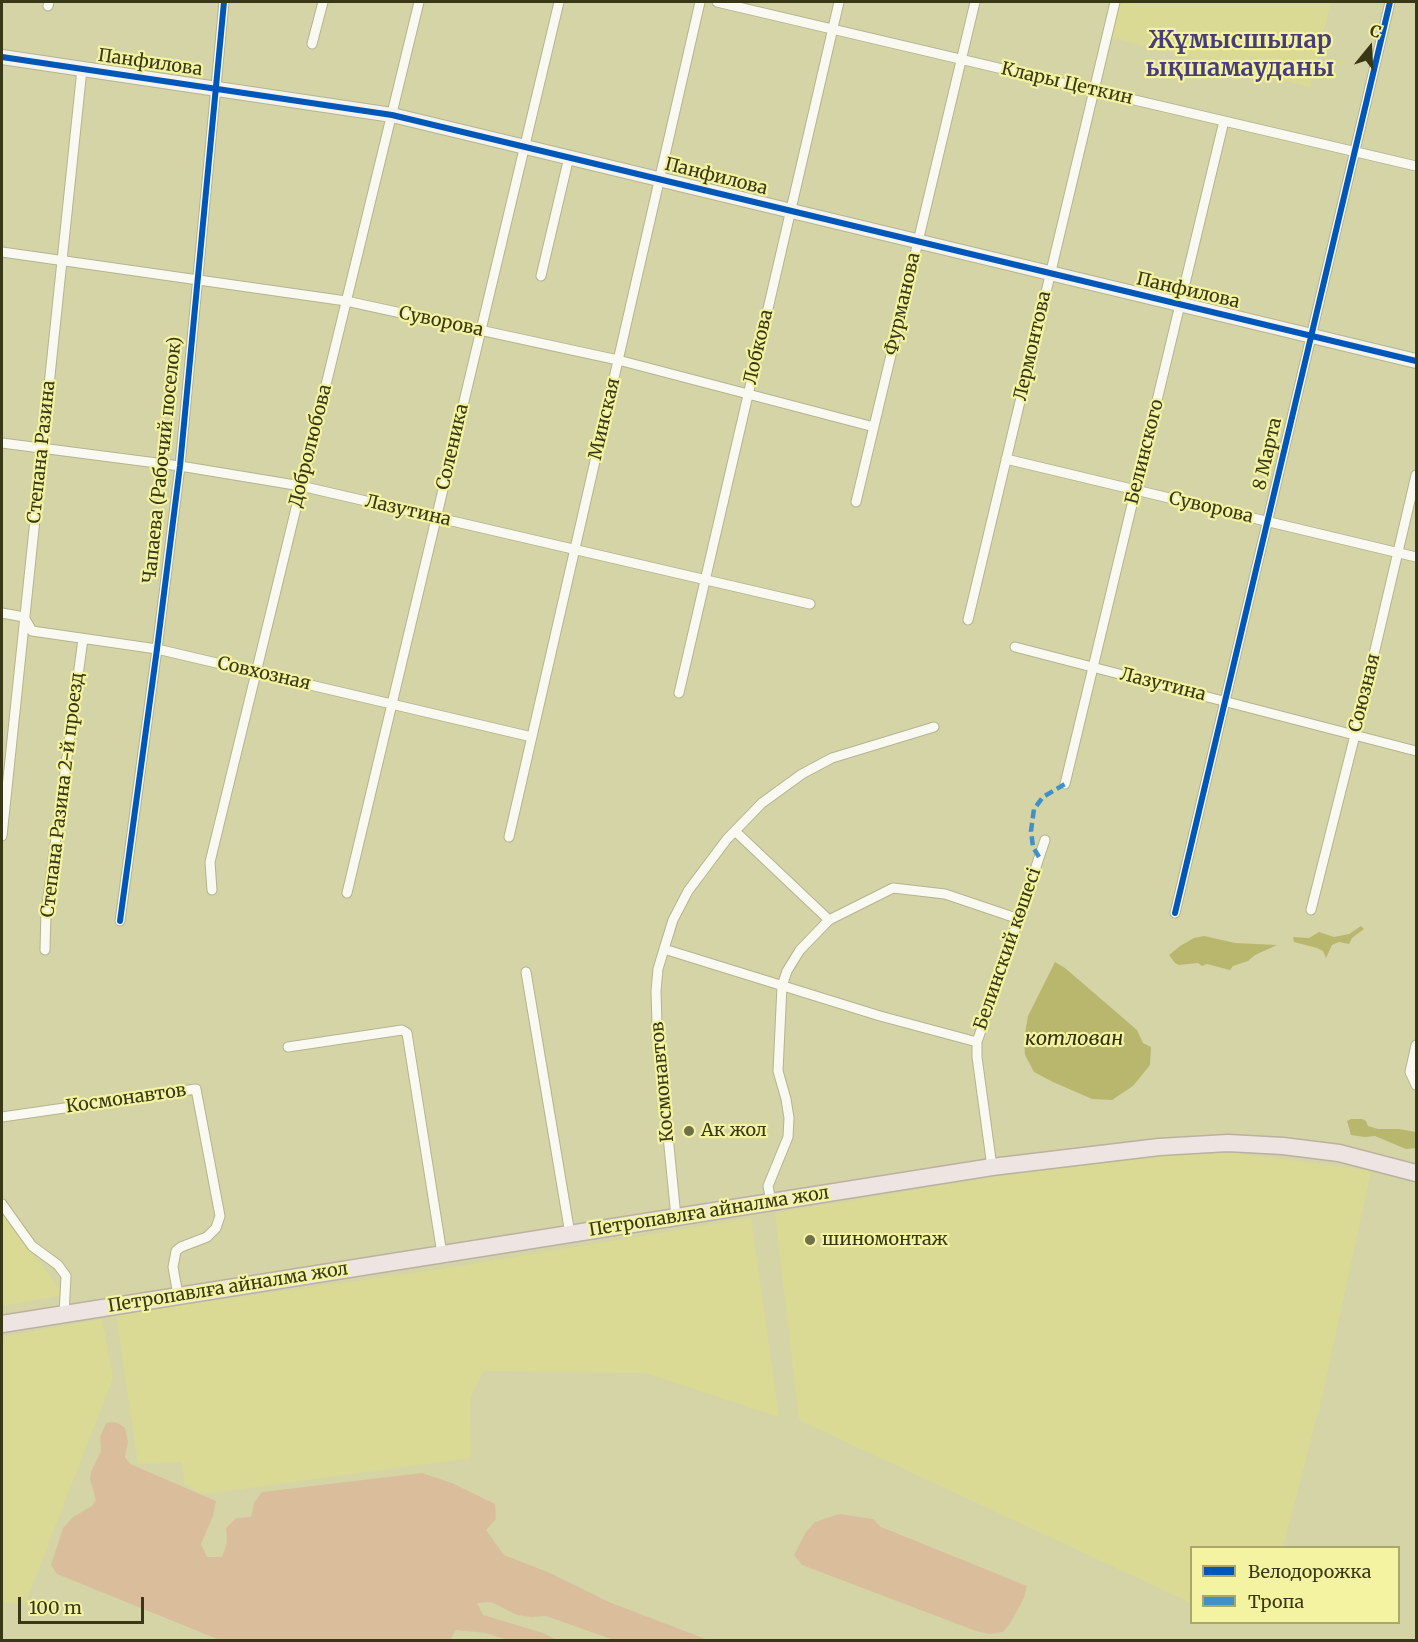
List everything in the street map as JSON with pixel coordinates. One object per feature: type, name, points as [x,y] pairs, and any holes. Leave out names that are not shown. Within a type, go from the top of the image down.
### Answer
[{"type":"highway","name":"Петропавлға айналма жол","points":[[2,1324],[992,1167],[1159,1147],[1228,1143],[1283,1146],[1339,1153],[1416,1173]]},
{"type":"street","name":"Чапаева (Рабочий поселок)","points":[[120,921],[180,466],[224,2]]},
{"type":"street","points":[[312,44],[323,2]]},
{"type":"street","name":"Добролюбова","points":[[212,890],[210,862],[419,2]]},
{"type":"street","name":"Соленика","points":[[347,893],[559,2]]},
{"type":"street","name":"Минская","points":[[509,837],[700,2]]},
{"type":"street","name":"Клары Цеткин","points":[[717,2],[1416,166]]},
{"type":"street","name":"Лобкова","points":[[679,693],[839,2]]},
{"type":"street","name":"Фурманова","points":[[856,502],[975,2]]},
{"type":"street","name":"Лермонтова","points":[[968,620],[1115,2]]},
{"type":"street","name":"8 Марта","points":[[1175,913],[1390,2]]},
{"type":"street","name":"Панфилова","points":[[2,57],[392,115],[1416,361]]},
{"type":"street","name":"Степана Разина","points":[[2,836],[82,69]]},
{"type":"street","name":"Белинского","points":[[1065,784],[1224,121]]},
{"type":"street","points":[[541,276],[569,157]]},
{"type":"street","name":"Суворова","points":[[2,252],[346,301],[618,360],[874,428]]},
{"type":"street","name":"Лазутина","points":[[2,443],[180,466],[301,486],[810,604]]},
{"type":"street","name":"Суворова","points":[[1006,459],[1416,557]]},
{"type":"street","name":"Союзная","points":[[1311,910],[1416,475]]},
{"type":"street","name":"Совхозная","points":[[2,613],[24,617],[32,631],[157,649],[532,736]]},
{"type":"street","name":"Степана Разина 2-й проезд","points":[[45,950],[46,911],[83,639]]},
{"type":"street","name":"Лазутина","points":[[1015,647],[1416,751]]},
{"type":"street","name":"Космонавтов","points":[[676,1217],[657,1025],[656,991],[663,949],[673,920],[688,891],[735,831],[762,803],[802,774],[832,758],[934,727]]},
{"type":"street","points":[[735,831],[830,920]]},
{"type":"street","name":"Белинский көшесі","points":[[992,1167],[977,1042],[1045,840]]},
{"type":"street","points":[[771,1202],[768,1186],[788,1137],[789,1118],[778,1071],[782,986],[793,960],[830,920],[893,888],[945,894],[1019,919]]},
{"type":"street","points":[[663,949],[880,1016],[977,1042]]},
{"type":"street","points":[[526,972],[570,1234]]},
{"type":"street","points":[[288,1047],[402,1030],[407,1033],[442,1254]]},
{"type":"street","points":[[1416,1045],[1410,1072],[1416,1085]]},
{"type":"street","name":"Космонавтов","points":[[2,1117],[196,1089],[220,1216],[216,1228],[207,1237],[181,1247],[177,1251],[173,1267],[178,1295]]},
{"type":"street","points":[[2,1204],[32,1246],[58,1265],[66,1276],[64,1314]]},
{"type":"shaded area","points":[[1118,2],[1331,2],[1310,87],[1112,38],[1120,4]]},
{"type":"shaded area","points":[[1234,1153],[1371,1171],[1322,1397],[1283,1546],[1190,1546],[1190,1603],[799,1420],[775,1213],[998,1176],[1099,1162],[1184,1154]]},
{"type":"shaded area","points":[[2,1212],[64,1295],[2,1306]]},
{"type":"shaded area","points":[[751,1218],[779,1417],[645,1373],[483,1371],[470,1398],[471,1458],[204,1494],[184,1484],[182,1462],[138,1464],[116,1314],[429,1271]]},
{"type":"shaded area","points":[[102,1319],[113,1378],[25,1604],[2,1602],[2,1337]]},
{"type":"shaded area","points":[[106,1423],[118,1423],[125,1428],[128,1442],[125,1457],[130,1464],[216,1501],[213,1516],[201,1544],[207,1557],[222,1557],[227,1543],[226,1528],[236,1518],[251,1517],[254,1503],[262,1492],[422,1473],[452,1483],[495,1504],[496,1519],[486,1530],[504,1555],[550,1573],[609,1602],[708,1640],[614,1640],[546,1616],[517,1615],[491,1602],[477,1603],[483,1615],[543,1633],[557,1640],[508,1640],[486,1633],[456,1630],[450,1640],[220,1640],[57,1574],[51,1565],[63,1528],[73,1517],[92,1506],[96,1500],[90,1479],[91,1472],[101,1451],[100,1437]]},
{"type":"shaded area","points":[[839,1514],[873,1519],[881,1527],[1027,1586],[1024,1598],[1003,1632],[989,1634],[802,1565],[794,1555],[806,1532],[815,1522]]},
{"type":"water","points":[[1361,926],[1364,929],[1352,938],[1349,944],[1339,942],[1332,945],[1326,958],[1323,951],[1294,942],[1293,937],[1309,938],[1319,932],[1334,937],[1349,934]]},
{"type":"water","points":[[1204,936],[1235,943],[1277,945],[1255,955],[1248,961],[1233,966],[1230,970],[1207,964],[1202,966],[1198,963],[1179,965],[1169,955],[1194,938]]},
{"type":"water","name":"котлован","points":[[1055,962],[1137,1030],[1143,1043],[1151,1047],[1150,1065],[1133,1086],[1112,1100],[1092,1099],[1053,1082],[1034,1072],[1025,1055],[1024,1039],[1028,1016]]},
{"type":"water","points":[[1362,1119],[1368,1126],[1378,1129],[1416,1132],[1416,1148],[1406,1149],[1375,1136],[1351,1135],[1347,1121]]},
{"type":"marked path","points":[[1039,857],[1033,847],[1031,831],[1034,809],[1043,797],[1065,784]]},
{"type":"cycle path","points":[[120,921],[180,466],[224,2]]},
{"type":"cycle path","points":[[1175,913],[1390,2]]},
{"type":"cycle path","points":[[2,57],[392,115],[1416,361]]},
{"type":"place","name":"Ак жол","points":[[689,1131]]},
{"type":"place","name":"шиномонтаж","points":[[810,1240]]},
{"type":"district","name":"Жұмысшылар ықшамауданы","points":[[1240,55]]}]
